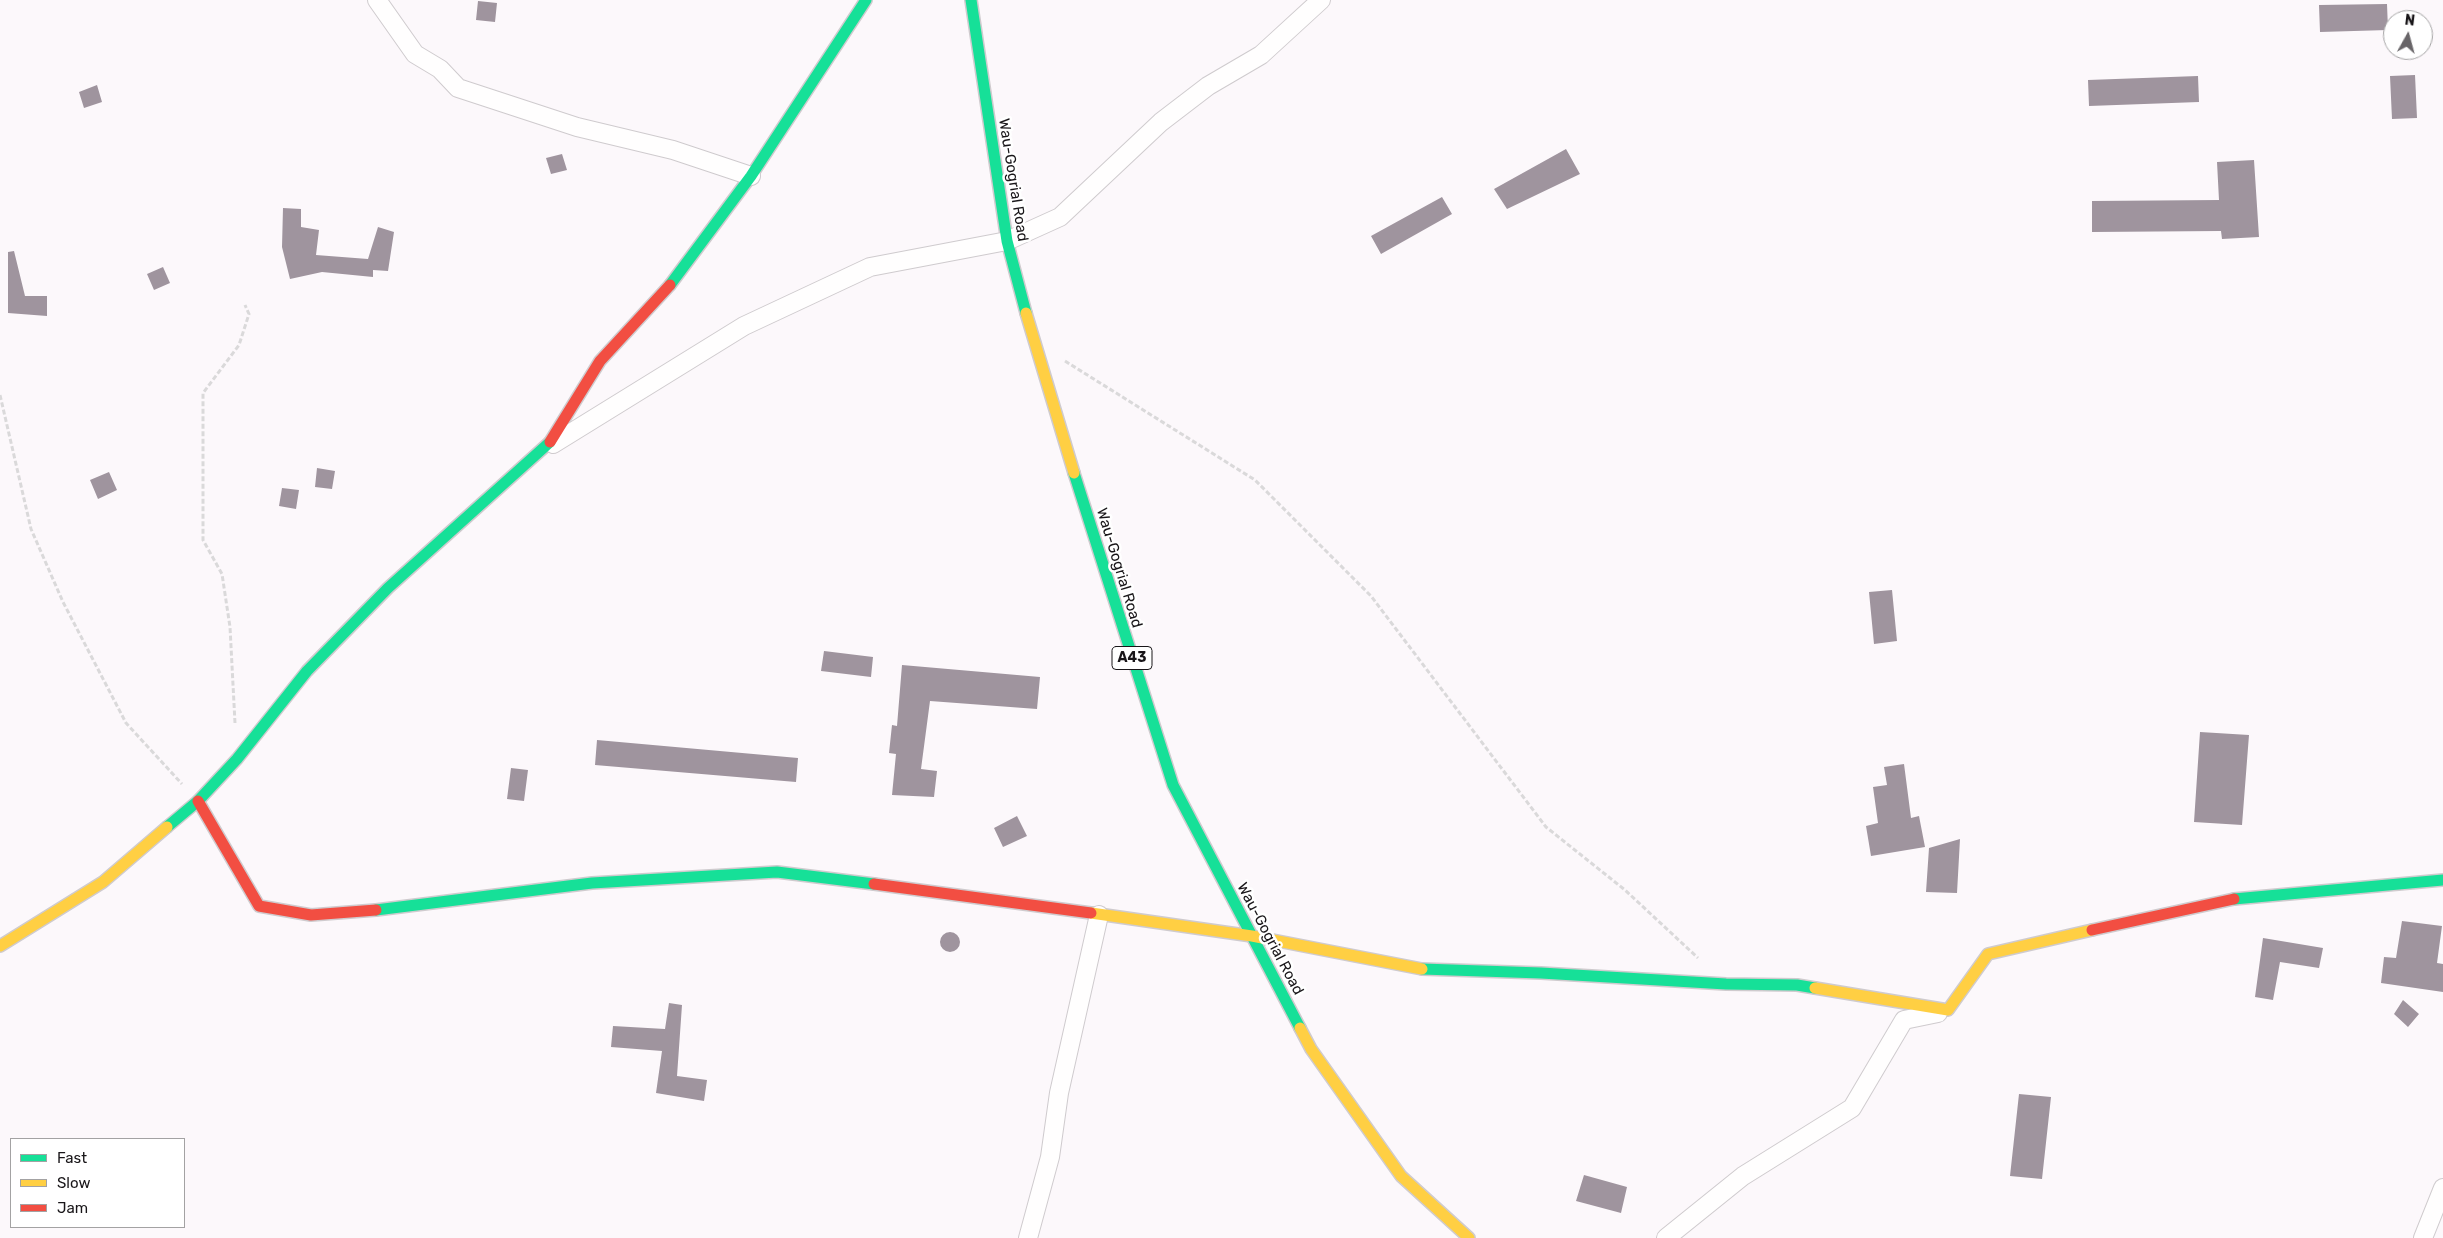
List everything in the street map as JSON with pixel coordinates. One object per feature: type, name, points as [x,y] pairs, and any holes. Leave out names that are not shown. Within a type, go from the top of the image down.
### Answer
[{"type":"main road","points":[[0,946],[103,882],[198,801],[236,759],[307,671],[388,588],[547,447],[600,360],[679,276],[751,176],[866,0]]},
{"type":"main road","name":"Wau-Gogrial Road","points":[[971,0],[1007,241],[1035,344],[1108,586],[1172,785],[1311,1049],[1401,1176],[1469,1238]]},
{"type":"main road","points":[[198,801],[259,906],[311,916],[392,909],[592,883],[777,872],[1252,936],[1413,969],[1541,973],[1726,984],[1797,985],[1948,1010],[1988,954],[2229,899],[2443,880]]},
{"type":"street","points":[[377,0],[415,54],[440,69],[458,88],[577,127],[673,150],[751,176]]},
{"type":"street","points":[[547,447],[744,326],[870,267],[1007,241],[1060,218],[1161,122],[1208,86],[1261,55],[1321,0]]},
{"type":"street","points":[[1028,1238],[1050,1157],[1059,1093],[1099,915]]},
{"type":"street","points":[[1666,1238],[1743,1176],[1852,1108],[1904,1020],[1948,1010]]},
{"type":"street","points":[[2423,1238],[2443,1188]]},
{"type":"path","points":[[236,759],[230,627],[222,574],[203,540],[203,394],[239,345],[249,314],[244,305]]},
{"type":"path","points":[[1035,344],[1121,394],[1255,480],[1371,596],[1546,827],[1625,890],[1726,984]]},
{"type":"path","points":[[0,395],[31,529],[63,602],[126,723],[198,801]]},
{"type":"building","points":[[478,1],[497,3],[495,22],[476,20]]},
{"type":"building","points":[[2387,4],[2387,10],[2383,10],[2383,30],[2320,32],[2319,5]]},
{"type":"building","points":[[2415,75],[2417,118],[2392,119],[2390,76]]},
{"type":"building","points":[[2198,76],[2199,102],[2089,106],[2088,80]]},
{"type":"building","points":[[97,85],[102,102],[84,108],[79,92]]},
{"type":"building","points":[[1566,149],[1580,174],[1507,209],[1494,189]]},
{"type":"building","points":[[562,154],[567,170],[551,174],[546,158]]},
{"type":"building","points":[[2254,160],[2259,237],[2222,239],[2221,231],[2092,232],[2092,201],[2219,200],[2217,162]]},
{"type":"building","points":[[1442,197],[1452,214],[1381,254],[1371,236]]},
{"type":"building","points":[[283,208],[301,209],[301,227],[319,230],[316,255],[368,259],[378,227],[394,232],[388,271],[373,270],[373,277],[322,272],[290,279],[282,247]]},
{"type":"building","points":[[14,251],[25,296],[47,296],[47,316],[8,313],[8,252]]},
{"type":"building","points":[[163,267],[170,283],[154,290],[147,274]]},
{"type":"building","points":[[317,468],[335,471],[332,489],[315,487]]},
{"type":"building","points":[[109,472],[117,490],[98,499],[90,480]]},
{"type":"building","points":[[282,488],[299,490],[296,509],[279,506]]},
{"type":"building","points":[[1892,590],[1897,641],[1874,644],[1869,592]]},
{"type":"building","points":[[824,651],[873,657],[871,677],[821,671]]},
{"type":"building","points":[[902,665],[1040,677],[1037,709],[930,701],[921,769],[937,771],[934,797],[892,795],[896,754],[889,753],[892,725],[897,726]]},
{"type":"building","points":[[2200,732],[2249,735],[2242,825],[2194,822]]},
{"type":"building","points":[[597,740],[798,758],[796,782],[595,765]]},
{"type":"building","points":[[1904,764],[1911,818],[1919,816],[1925,847],[1871,856],[1866,826],[1878,823],[1873,787],[1887,785],[1884,767]]},
{"type":"building","points":[[511,768],[528,770],[524,801],[507,799]]},
{"type":"building","points":[[1017,816],[1027,836],[1003,847],[994,828]]},
{"type":"building","points":[[1960,839],[1957,893],[1926,892],[1929,848]]},
{"type":"building","points":[[2402,921],[2442,926],[2437,963],[2443,964],[2443,992],[2381,983],[2384,957],[2396,958]]},
{"type":"building","points":[[950,932],[957,935],[960,942],[957,949],[950,952],[943,949],[940,942],[943,935]]},
{"type":"building","points":[[2263,938],[2323,948],[2319,968],[2280,962],[2273,1000],[2255,997]]},
{"type":"building","points":[[2403,1000],[2419,1014],[2408,1027],[2394,1014]]},
{"type":"building","points":[[669,1003],[682,1005],[677,1076],[707,1080],[704,1101],[656,1093],[662,1051],[611,1047],[613,1026],[665,1029]]},
{"type":"building","points":[[2019,1094],[2051,1097],[2042,1179],[2010,1176]]},
{"type":"building","points":[[1584,1175],[1627,1187],[1621,1213],[1576,1201]]},
{"type":"traffic: fast","points":[[670,285],[751,176],[866,0]]},
{"type":"traffic: fast","points":[[971,0],[1007,241],[1026,313]]},
{"type":"traffic: fast","points":[[167,827],[198,801],[237,759],[307,671],[388,588],[550,442]]},
{"type":"traffic: fast","points":[[1074,473],[1173,785],[1300,1028]]},
{"type":"traffic: fast","points":[[376,910],[592,883],[777,872],[874,884]]},
{"type":"traffic: fast","points":[[2234,899],[2443,880]]},
{"type":"traffic: fast","points":[[1422,969],[1541,973],[1726,984],[1797,985],[1815,988]]},
{"type":"traffic: slow","points":[[1026,313],[1074,473]]},
{"type":"traffic: slow","points":[[0,946],[103,882],[167,827]]},
{"type":"traffic: slow","points":[[1091,913],[1252,936],[1422,969]]},
{"type":"traffic: slow","points":[[1815,988],[1948,1010],[1988,954],[2092,930]]},
{"type":"traffic: slow","points":[[1300,1028],[1311,1049],[1401,1176],[1469,1238]]},
{"type":"traffic: jam","points":[[550,442],[600,361],[670,285]]},
{"type":"traffic: jam","points":[[198,801],[259,906],[311,915],[376,910]]},
{"type":"traffic: jam","points":[[874,884],[1091,913]]},
{"type":"traffic: jam","points":[[2092,930],[2234,899]]}]
